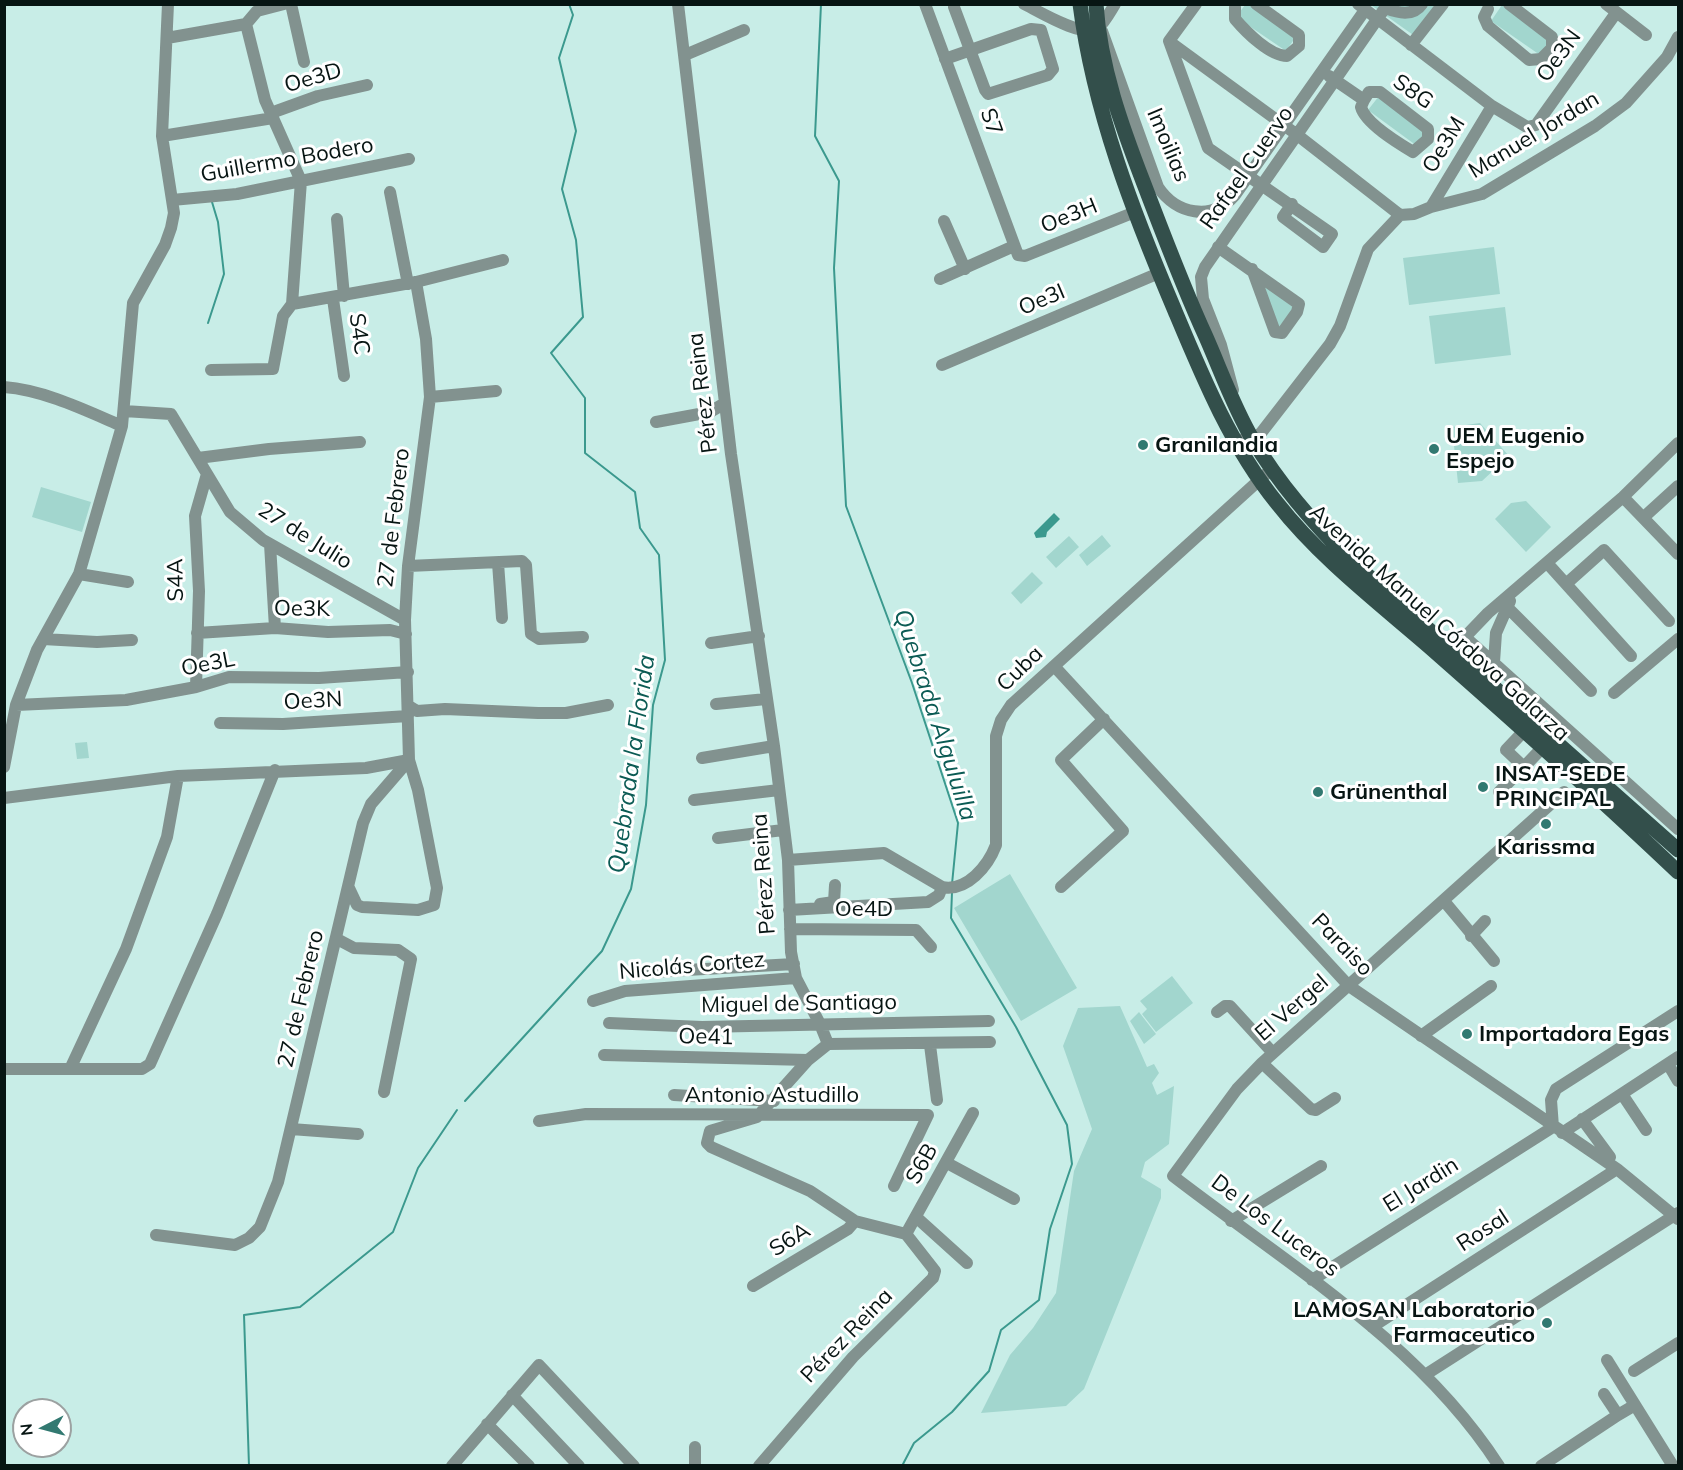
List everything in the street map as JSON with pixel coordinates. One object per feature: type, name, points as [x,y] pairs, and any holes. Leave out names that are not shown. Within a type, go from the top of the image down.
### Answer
[{"type":"main road","name":"Avenida Manuel Córdova Galarza","points":[[1080,4],[1105,127],[1135,212],[1214,402],[1235,440],[1266,475],[1347,557],[1452,651],[1545,721],[1593,763],[1678,850]]},
{"type":"main road","name":"Avenida Manuel Córdova Galarza","points":[[1096,4],[1108,78],[1123,127],[1189,297],[1236,406],[1266,475],[1294,523],[1335,564],[1543,747],[1678,872]]},
{"type":"street","points":[[4,767],[16,705],[42,639],[79,574],[122,426],[133,303],[165,245],[174,213],[162,136],[162,88],[168,4]]},
{"type":"street","points":[[167,38],[246,24],[257,11],[284,4]]},
{"type":"street","points":[[291,4],[304,62]]},
{"type":"street","name":"Pérez Reina","points":[[678,4],[686,55],[725,403],[759,636],[788,860],[790,929],[796,978],[828,1044]]},
{"type":"street","name":"S7","points":[[925,4],[1016,250]]},
{"type":"street","points":[[1024,4],[1084,32],[1100,27],[1114,4]]},
{"type":"street","points":[[1169,41],[1196,4]]},
{"type":"street","points":[[1236,5],[1238,22],[1272,51],[1287,57],[1299,46],[1299,36],[1256,4]]},
{"type":"street","points":[[1378,19],[1385,8],[1403,13],[1418,10],[1422,4]]},
{"type":"street","points":[[1411,45],[1443,4]]},
{"type":"street","points":[[1487,6],[1484,17],[1488,26],[1529,60],[1537,60],[1552,48],[1552,38],[1509,4]]},
{"type":"street","points":[[945,59],[969,50],[1037,28],[1041,30],[1053,69],[1048,75],[988,94],[969,50],[954,7]]},
{"type":"street","points":[[1361,7],[1492,106]]},
{"type":"street","name":"Imoilias","points":[[1100,27],[1109,46],[1149,165],[1164,196],[1186,210],[1202,212],[1215,210],[1231,200],[1286,126],[1361,7]]},
{"type":"street","points":[[1611,9],[1646,35]]},
{"type":"street","name":"Oe3N","points":[[1492,106],[1523,126],[1536,125],[1611,9]]},
{"type":"street","name":"Rafael Cuervo","points":[[1236,406],[1226,360],[1200,287],[1205,267],[1261,183],[1378,19]]},
{"type":"street","points":[[211,370],[273,369],[283,316],[292,304],[301,181],[265,100],[246,24]]},
{"type":"street","points":[[686,55],[744,30]]},
{"type":"street","name":"Manuel Jordan","points":[[1400,215],[1414,214],[1431,207],[1482,194],[1595,126],[1626,103],[1667,57],[1678,37]]},
{"type":"street","points":[[1169,41],[1286,126],[1400,215],[1368,249],[1341,326],[1330,344],[1261,433],[1252,439],[1235,440]]},
{"type":"street","points":[[1169,41],[1208,148],[1292,204]]},
{"type":"street","name":"S8G","points":[[1320,70],[1364,100]]},
{"type":"street","name":"Oe3D","points":[[162,136],[272,116],[318,96],[367,85]]},
{"type":"street","name":"S8G","points":[[1368,92],[1380,92],[1428,129],[1428,139],[1413,152],[1399,145],[1365,116],[1361,107],[1364,100],[1368,92]]},
{"type":"street","name":"Oe3M","points":[[1431,207],[1492,106]]},
{"type":"street","name":"Guillermo Bodero","points":[[172,200],[237,194],[409,159]]},
{"type":"street","name":"27 de Febrero","points":[[156,1235],[235,1245],[249,1238],[260,1227],[278,1182],[363,823],[371,804],[409,760],[405,620],[408,566],[430,398],[426,339],[390,192]]},
{"type":"street","name":"Oe3H","points":[[939,279],[1016,250],[1025,256],[1135,212]]},
{"type":"street","name":"S4C","points":[[337,219],[338,297],[344,376]]},
{"type":"street","points":[[944,221],[965,268]]},
{"type":"street","points":[[1218,247],[1252,269],[1299,304],[1297,312],[1282,333],[1275,332],[1252,269]]},
{"type":"street","points":[[292,304],[412,283],[503,260]]},
{"type":"street","name":"Oe3I","points":[[942,365],[1159,273]]},
{"type":"street","points":[[4,387],[17,388],[80,408],[122,426]]},
{"type":"street","points":[[430,398],[496,391]]},
{"type":"street","points":[[656,422],[710,412],[725,403]]},
{"type":"street","name":"27 de Julio","points":[[124,411],[171,414],[230,512],[270,544],[405,620]]},
{"type":"street","points":[[198,458],[269,449],[360,442]]},
{"type":"street","points":[[1452,651],[1512,594],[1623,497],[1678,443]]},
{"type":"street","name":"S4A","points":[[196,687],[199,591],[195,516],[207,474]]},
{"type":"street","name":"Cuba","points":[[789,908],[928,902],[939,895],[942,887],[947,888],[965,883],[991,859],[996,845],[996,736],[1001,720],[1011,705],[1266,475]]},
{"type":"street","points":[[1644,517],[1678,486]]},
{"type":"street","points":[[1623,497],[1678,554]]},
{"type":"street","points":[[270,544],[275,628]]},
{"type":"street","points":[[1566,584],[1601,547],[1669,621]]},
{"type":"street","points":[[408,566],[522,561],[526,566],[531,634],[535,637],[583,638]]},
{"type":"street","points":[[498,563],[502,618]]},
{"type":"street","points":[[1548,564],[1631,656]]},
{"type":"street","points":[[79,574],[128,582]]},
{"type":"street","points":[[1494,663],[1496,633],[1512,594]]},
{"type":"street","points":[[1507,607],[1591,691]]},
{"type":"street","name":"Oe3K","points":[[197,633],[275,628],[328,632],[390,630],[406,634]]},
{"type":"street","points":[[711,643],[759,636]]},
{"type":"street","points":[[1465,637],[1494,663],[1545,721]]},
{"type":"street","points":[[42,639],[98,642],[132,640]]},
{"type":"street","points":[[1614,693],[1678,639]]},
{"type":"street","name":"Paraiso","points":[[1054,666],[1349,987],[1617,1169],[1678,1216]]},
{"type":"street","name":"Oe3L","points":[[16,705],[109,702],[196,687],[229,677],[319,678],[408,672]]},
{"type":"street","points":[[716,704],[766,699]]},
{"type":"street","name":"Oe3N","points":[[220,723],[283,724],[445,709],[528,714],[566,713],[608,705]]},
{"type":"street","points":[[1061,887],[1123,831],[1061,760],[1104,719]]},
{"type":"street","points":[[1524,730],[1506,750],[1524,767]]},
{"type":"street","points":[[702,758],[774,746]]},
{"type":"street","points":[[1499,792],[1543,747]]},
{"type":"street","points":[[4,798],[178,776],[275,770],[366,768],[409,760],[418,790],[437,888],[434,905],[418,910],[362,907],[357,905],[349,888]]},
{"type":"street","points":[[1593,763],[1678,829]]},
{"type":"street","points":[[4,1069],[71,1067],[142,1069],[150,1064],[217,914],[275,770]]},
{"type":"street","points":[[71,1067],[130,938],[167,837],[178,776]]},
{"type":"street","points":[[694,800],[779,790]]},
{"type":"street","name":"El Vergel","points":[[1173,1176],[1237,1089],[1262,1063],[1564,792]]},
{"type":"street","points":[[718,838],[783,830]]},
{"type":"street","points":[[788,860],[884,853],[942,887]]},
{"type":"street","points":[[789,908],[834,902],[835,885]]},
{"type":"street","points":[[1444,901],[1494,961]]},
{"type":"street","points":[[1471,936],[1485,921]]},
{"type":"street","name":"Oe4D","points":[[790,929],[916,930],[931,947]]},
{"type":"street","points":[[337,939],[354,948],[398,950],[411,959],[384,1092]]},
{"type":"street","points":[[651,972],[794,964]]},
{"type":"street","name":"Nicolás Cortez","points":[[593,1001],[625,991],[796,978]]},
{"type":"street","points":[[1421,1036],[1491,986]]},
{"type":"street","points":[[1217,1012],[1225,1006],[1230,1006],[1273,1053]]},
{"type":"street","points":[[1558,1130],[1551,1100],[1556,1089],[1678,1011]]},
{"type":"street","name":"Miguel de Santiago","points":[[609,1023],[702,1027],[989,1021]]},
{"type":"street","points":[[906,1234],[851,1225],[810,1191],[711,1147],[708,1143],[710,1131],[757,1117],[774,1101],[808,1060],[828,1044],[930,1045],[990,1042]]},
{"type":"street","points":[[930,1045],[937,1100]]},
{"type":"street","name":"Oe41","points":[[604,1055],[808,1060]]},
{"type":"street","points":[[1673,1060],[1678,1081]]},
{"type":"street","name":"El Jardin","points":[[1312,1280],[1558,1130],[1582,1119],[1673,1060]]},
{"type":"street","points":[[1262,1063],[1311,1109],[1316,1110],[1335,1098]]},
{"type":"street","points":[[1622,1094],[1646,1130]]},
{"type":"street","points":[[674,1095],[774,1101]]},
{"type":"street","name":"S6B","points":[[906,1234],[973,1113]]},
{"type":"street","name":"Antonio Astudillo","points":[[539,1121],[586,1114],[757,1117],[928,1115],[894,1186]]},
{"type":"street","points":[[1582,1119],[1610,1157]]},
{"type":"street","points":[[291,1129],[358,1134]]},
{"type":"street","points":[[947,1163],[1014,1199]]},
{"type":"street","points":[[1231,1221],[1321,1166]]},
{"type":"street","name":"Rosal","points":[[1372,1328],[1617,1169]]},
{"type":"street","name":"De Los Luceros","points":[[1173,1176],[1312,1280],[1372,1328],[1425,1375],[1466,1419],[1499,1466]]},
{"type":"street","points":[[916,1216],[967,1263]]},
{"type":"street","points":[[1425,1375],[1678,1216]]},
{"type":"street","name":"S6A","points":[[753,1286],[851,1225]]},
{"type":"street","name":"Pérez Reina","points":[[759,1466],[853,1357],[933,1278],[935,1270],[906,1234]]},
{"type":"street","points":[[1634,1371],[1678,1342]]},
{"type":"street","points":[[1607,1360],[1673,1466]]},
{"type":"street","points":[[452,1466],[539,1365],[634,1466]]},
{"type":"street","points":[[1604,1394],[1618,1415]]},
{"type":"street","points":[[512,1395],[579,1466]]},
{"type":"street","points":[[1541,1466],[1635,1405]]},
{"type":"street","points":[[487,1424],[529,1466]]},
{"type":"street","points":[[695,1447],[695,1466]]},
{"type":"shaded area","points":[[1245,5],[1251,5],[1295,38],[1286,51],[1236,17]]},
{"type":"shaded area","points":[[1371,5],[1438,5],[1416,37]]},
{"type":"shaded area","points":[[1502,5],[1550,41],[1540,55],[1491,21]]},
{"type":"shaded area","points":[[1379,96],[1427,131],[1417,146],[1368,110]]},
{"type":"shaded area","points":[[1494,247],[1500,294],[1409,305],[1403,258]]},
{"type":"shaded area","points":[[1262,281],[1294,308],[1278,328]]},
{"type":"shaded area","points":[[1505,307],[1511,355],[1435,364],[1429,316]]},
{"type":"shaded area","points":[[1480,423],[1509,456],[1482,481],[1458,483],[1452,427]]},
{"type":"shaded area","points":[[41,487],[91,502],[82,532],[32,517]]},
{"type":"shaded area","points":[[1526,501],[1551,527],[1526,552],[1495,519],[1511,503]]},
{"type":"shaded area","points":[[1054,513],[1060,519],[1047,532],[1046,537],[1036,538],[1034,533]]},
{"type":"shaded area","points":[[1102,535],[1111,546],[1087,566],[1079,555]]},
{"type":"shaded area","points":[[1069,536],[1079,547],[1056,568],[1046,557]]},
{"type":"shaded area","points":[[1032,572],[1043,583],[1021,604],[1011,593]]},
{"type":"shaded area","points":[[87,742],[89,758],[77,759],[75,743]]},
{"type":"shaded area","points":[[1010,874],[1077,988],[1021,1021],[954,908]]},
{"type":"shaded area","points":[[1172,976],[1193,1003],[1156,1032],[1142,1014],[1147,1009],[1140,1001]]},
{"type":"shaded area","points":[[1120,1006],[1147,1067],[1154,1064],[1159,1073],[1152,1083],[1157,1095],[1174,1086],[1169,1144],[1145,1162],[1141,1177],[1161,1189],[1161,1198],[1084,1389],[1066,1406],[981,1413],[1010,1355],[1033,1328],[1056,1293],[1074,1171],[1092,1129],[1063,1046],[1078,1008]]},
{"type":"shaded area","points":[[1139,1012],[1156,1034],[1144,1044],[1130,1021]]},
{"type":"waterway","name":"Quebrada la Florida","points":[[465,1101],[602,951],[631,889],[646,805],[653,705],[665,660],[659,555],[640,528],[635,492],[585,453],[585,398],[551,353],[583,317],[576,240],[562,189],[576,131],[559,58],[573,15],[569,4]]},
{"type":"waterway","name":"Quebrada Alguluilla","points":[[821,4],[815,136],[839,181],[834,268],[846,506],[912,683],[958,823],[952,884]]},
{"type":"waterway","points":[[208,323],[224,274],[218,222],[212,202]]},
{"type":"waterway","name":"Quebrada Alguluilla","points":[[902,1466],[914,1443],[952,1412],[989,1371],[1001,1330],[1039,1300],[1050,1229],[1072,1164],[1067,1125],[1016,1027],[951,918],[952,892]]},
{"type":"waterway","name":"Quebrada la Florida","points":[[249,1466],[244,1315],[300,1307],[393,1232],[418,1168],[457,1110]]},
{"type":"place","name":"Granilandia","points":[[1143,445]]},
{"type":"place","name":"UEM Eugenio Espejo","points":[[1434,449]]},
{"type":"place","name":"INSAT-SEDE PRINCIPAL","points":[[1483,787]]},
{"type":"place","name":"Grünenthal","points":[[1318,792]]},
{"type":"place","name":"Karissma","points":[[1546,824]]},
{"type":"place","name":"Importadora Egas","points":[[1467,1034]]},
{"type":"place","name":"LAMOSAN Laboratorio Farmaceutico","points":[[1547,1323]]}]
